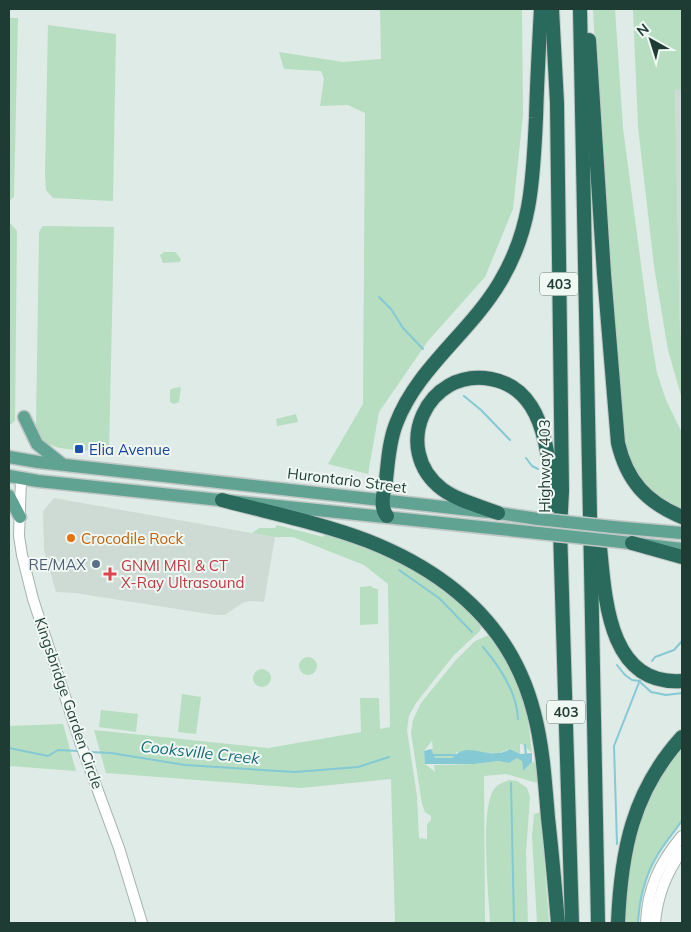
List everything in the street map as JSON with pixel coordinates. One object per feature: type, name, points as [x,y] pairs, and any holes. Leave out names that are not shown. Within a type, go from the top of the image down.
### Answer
[{"type":"highway","points":[[387,516],[383,509],[383,501],[392,437],[403,407],[423,377],[472,321],[490,297],[508,268],[527,220],[533,178],[541,9]]},
{"type":"highway","name":"Highway 403","points":[[552,9],[557,103],[562,491],[560,528],[572,923]]},
{"type":"highway","points":[[581,9],[589,37],[618,443],[623,462],[641,490],[659,506],[682,517]]},
{"type":"highway","name":"403","points":[[581,9],[598,923]]},
{"type":"highway","points":[[498,513],[444,490],[429,475],[420,459],[418,432],[425,409],[448,386],[463,380],[478,378],[498,381],[515,389],[531,406],[537,417],[543,437],[560,528]]},
{"type":"highway","points":[[589,494],[594,500],[597,513],[606,596],[612,625],[621,650],[628,660],[642,672],[659,679],[682,681]]},
{"type":"highway","points":[[222,500],[325,527],[380,546],[437,576],[468,600],[483,616],[514,661],[534,712],[546,783],[558,923]]},
{"type":"highway","points":[[632,543],[682,557]]},
{"type":"highway","points":[[618,923],[626,841],[635,814],[656,773],[682,737]]},
{"type":"main road","points":[[24,417],[37,444],[62,464]]},
{"type":"main road","name":"Hurontario Street","points":[[9,457],[38,462],[538,519],[682,532]]},
{"type":"main road","name":"Hurontario Street","points":[[15,478],[387,516],[682,549]]},
{"type":"main road","points":[[9,496],[20,517]]},
{"type":"street","name":"Kingsbridge Garden Circle","points":[[15,478],[22,555],[33,599],[80,742],[119,848],[142,923]]},
{"type":"street","points":[[646,923],[654,880],[664,859],[682,836]]},
{"type":"street","points":[[655,923],[662,888],[682,850]]},
{"type":"shaded area","points":[[675,89],[682,90],[682,335],[680,335]]},
{"type":"shaded area","points":[[54,498],[275,537],[264,602],[244,602],[225,615],[215,615],[75,593],[56,592],[44,550],[43,511]]},
{"type":"green space","points":[[380,9],[522,9],[523,115],[513,209],[485,277],[428,341],[379,412],[368,474],[328,464],[363,404],[365,113],[348,105],[320,106],[324,79],[321,71],[284,69],[279,52],[343,62],[381,59]]},
{"type":"green space","points":[[593,9],[615,9],[623,128],[649,325],[657,373],[666,400],[682,433],[682,509],[676,507],[675,509],[647,487],[635,472],[625,444],[600,135]]},
{"type":"green space","points":[[633,9],[682,9],[682,90],[675,90],[682,399],[668,350],[654,266],[638,127]]},
{"type":"green space","points":[[9,18],[18,18],[14,197],[10,200]]},
{"type":"green space","points":[[48,25],[116,34],[113,201],[53,198],[46,190]]},
{"type":"green space","points":[[9,224],[17,231],[15,421],[11,424],[9,424]]},
{"type":"green space","points":[[43,226],[114,227],[109,453],[83,450],[83,448],[77,448],[76,450],[56,447],[46,442],[38,432],[36,425],[39,233]]},
{"type":"green space","points":[[164,252],[175,252],[181,259],[180,262],[163,263],[160,255]]},
{"type":"green space","points":[[181,387],[179,402],[174,404],[170,402],[170,390]]},
{"type":"green space","points":[[296,414],[298,422],[277,426],[276,419]]},
{"type":"green space","points":[[277,525],[323,537],[325,532],[399,562],[446,590],[462,604],[481,626],[480,631],[454,655],[416,703],[409,716],[407,730],[417,796],[419,838],[427,839],[427,824],[431,820],[431,816],[425,812],[422,804],[411,733],[413,720],[421,703],[455,661],[475,641],[489,635],[513,673],[527,713],[532,753],[520,744],[520,754],[510,749],[499,753],[457,752],[452,758],[434,758],[431,749],[433,748],[432,741],[424,751],[425,764],[435,772],[434,765],[498,761],[509,763],[517,758],[522,760],[523,771],[532,762],[537,763],[537,783],[506,774],[484,776],[485,923],[395,923],[391,779],[301,788],[106,773],[94,730],[268,748],[361,732],[360,698],[379,698],[380,729],[390,727],[388,584],[364,565],[293,537],[275,537],[252,533],[259,528],[275,528]]},
{"type":"green space","points":[[371,586],[378,589],[378,624],[360,625],[360,587]]},
{"type":"green space","points":[[304,657],[312,657],[317,662],[315,673],[304,675],[299,670],[299,662]]},
{"type":"green space","points":[[258,669],[266,669],[271,674],[269,685],[258,687],[253,682],[253,674]]},
{"type":"green space","points":[[182,694],[201,697],[196,734],[178,732]]},
{"type":"green space","points":[[101,710],[138,714],[136,732],[99,727]]},
{"type":"green space","points":[[63,724],[76,771],[9,766],[9,726]]},
{"type":"green space","points":[[682,747],[682,823],[664,844],[651,869],[642,896],[639,923],[624,923],[628,874],[637,830],[654,788]]},
{"type":"green space","points":[[509,780],[517,781],[527,788],[530,797],[526,853],[528,923],[490,923],[486,852],[487,813],[490,798],[495,788]]},
{"type":"green space","points":[[541,812],[549,923],[537,923],[532,836],[534,814]]},
{"type":"water","points":[[431,749],[435,758],[452,758],[457,753],[468,750],[498,753],[510,749],[520,754],[532,753],[532,762],[523,771],[522,761],[517,758],[509,763],[498,761],[474,764],[425,764],[424,751]]},
{"type":"waterway","points":[[379,297],[391,309],[403,328],[423,349]]},
{"type":"waterway","points":[[464,396],[481,410],[510,440]]},
{"type":"waterway","points":[[526,458],[532,466],[538,469]]},
{"type":"waterway","points":[[399,570],[439,598],[472,632]]},
{"type":"waterway","points":[[652,661],[655,657],[674,650],[682,641]]},
{"type":"waterway","points":[[483,647],[507,680],[517,709],[518,719]]},
{"type":"waterway","points":[[617,665],[625,675],[632,680],[639,681],[651,692],[666,695],[682,693]]},
{"type":"waterway","points":[[617,844],[614,746],[640,680]]},
{"type":"waterway","points":[[525,745],[526,755]]},
{"type":"waterway","name":"Cooksville Creek","points":[[9,748],[48,756],[58,750],[79,751]]},
{"type":"waterway","name":"Cooksville Creek","points":[[89,752],[111,753],[185,765],[295,772],[358,767],[389,757]]},
{"type":"waterway","name":"Cooksville Creek","points":[[433,755],[455,755]]},
{"type":"waterway","points":[[511,783],[514,923]]},
{"type":"waterway","points":[[638,923],[641,897],[649,871],[660,851],[682,820]]},
{"type":"place","name":"Elia Avenue","points":[[79,449]]},
{"type":"place","name":"Crocodile Rock","points":[[71,538]]},
{"type":"place","name":"RE/MAX","points":[[96,564]]},
{"type":"place","name":"GNMI MRI & CT X-Ray Ultrasound","points":[[110,574]]}]
